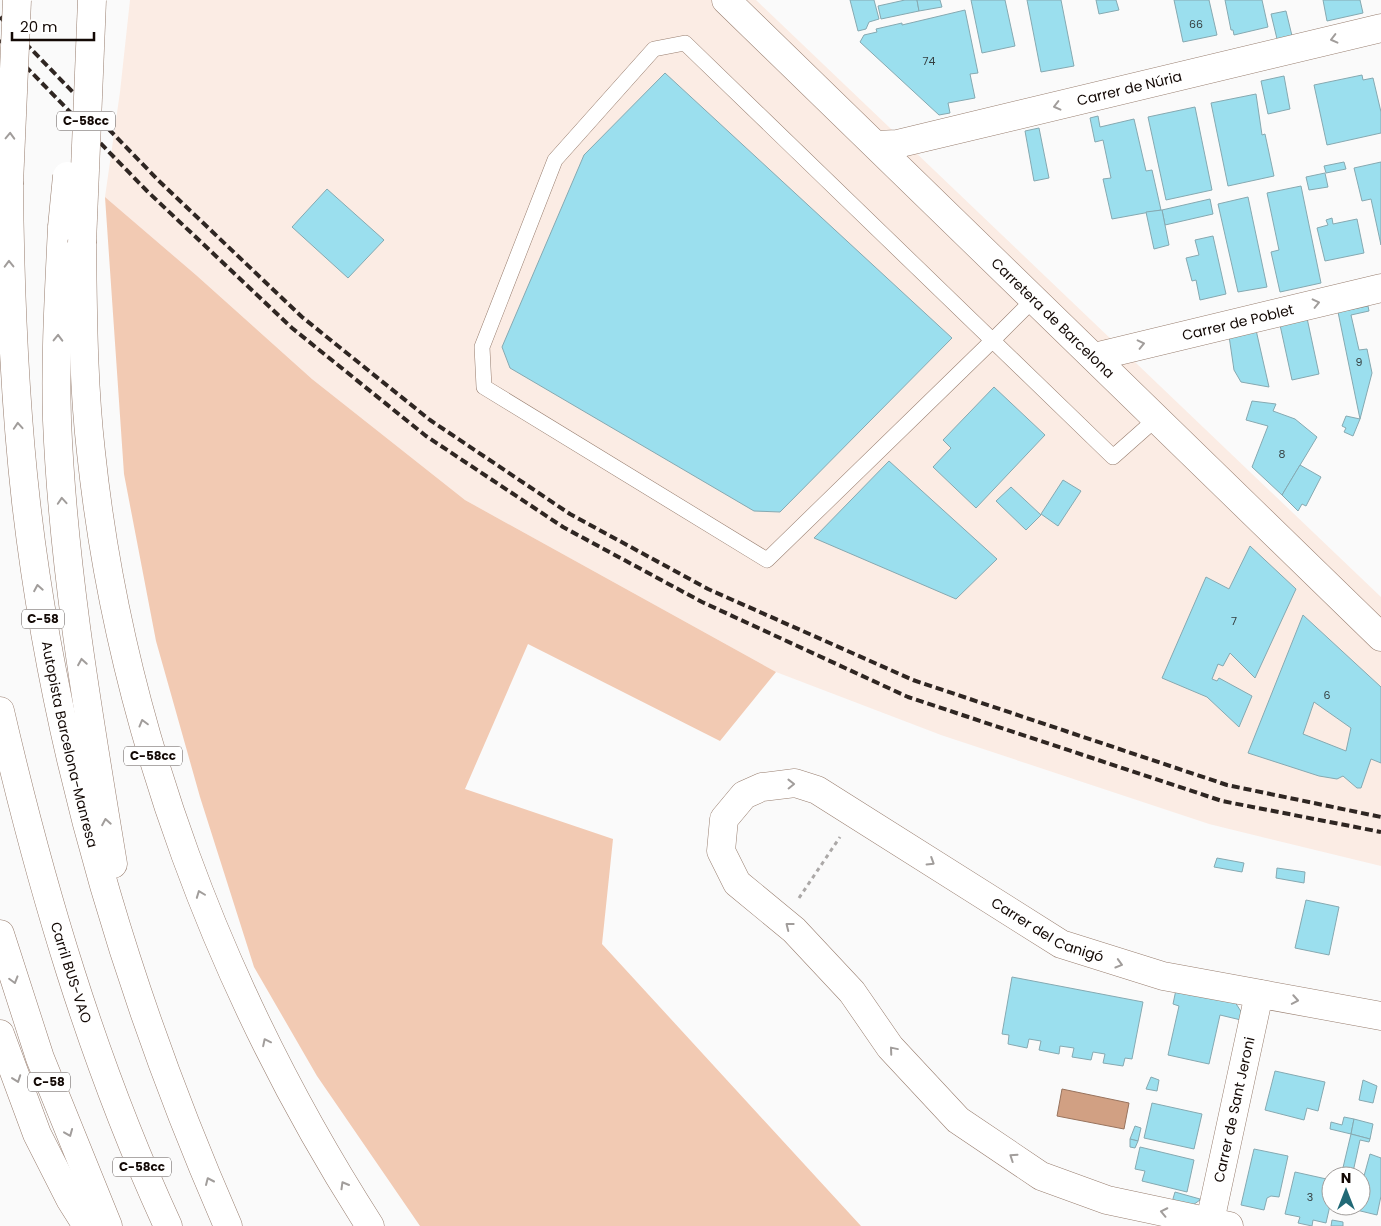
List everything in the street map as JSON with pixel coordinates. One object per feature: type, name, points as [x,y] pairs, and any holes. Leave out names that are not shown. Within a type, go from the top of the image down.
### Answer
[{"type":"main road","name":"Autopista Barcelona-Manresa","points":[[17,0],[9,184],[10,295],[19,436],[42,612],[74,772],[91,843],[111,913],[177,1107],[228,1226]]},
{"type":"main road","name":"C-58cc","points":[[91,0],[72,235],[83,324],[90,451],[112,589],[125,653],[145,728],[186,858],[214,930],[242,991],[310,1125],[370,1226]]},
{"type":"main road","name":"Carretera de Barcelona","points":[[726,0],[1381,637]]},
{"type":"main road","name":"Carrer de Núria","points":[[877,146],[897,144],[1381,28]]},
{"type":"main road","points":[[72,235],[57,419],[64,528],[100,787],[115,872],[154,1041]]},
{"type":"main road","name":"Carrer de Poblet","points":[[1094,357],[1381,288]]},
{"type":"main road","name":"Carril BUS-VAO","points":[[0,712],[58,937],[118,1107],[168,1226]]},
{"type":"main road","name":"Carrer del Canigó","points":[[784,922],[736,883],[721,851],[724,819],[744,795],[762,787],[795,783],[817,790],[1061,944],[1163,976],[1381,1016]]},
{"type":"main road","points":[[784,922],[794,930],[852,992],[890,1047],[958,1120],[1041,1176],[1107,1200],[1216,1225]]},
{"type":"main road","name":"C-58","points":[[0,934],[40,1058],[63,1119],[108,1226]]},
{"type":"main road","name":"Carrer de Sant Jeroni","points":[[1216,1225],[1258,994]]},
{"type":"main road","points":[[0,1034],[37,1134],[70,1199],[87,1226]]},
{"type":"lane","points":[[1034,299],[993,340],[767,560],[484,387],[482,347],[555,160],[654,49],[685,42],[993,340],[1113,457],[1157,418]]},
{"type":"path","points":[[784,922],[855,814]]},
{"type":"shaded area","points":[[130,0],[756,0],[1381,597],[1381,866],[1209,824],[941,735],[776,672],[465,500],[312,379],[196,275],[105,197],[120,92]]},
{"type":"shaded area","points":[[105,197],[196,275],[312,379],[465,500],[776,672],[720,741],[528,644],[465,789],[613,839],[602,944],[861,1226],[420,1226],[317,1076],[254,967],[200,797],[156,641],[124,474]]},
{"type":"shaded area","points":[[1062,1089],[1129,1103],[1124,1129],[1057,1116]]},
{"type":"building","points":[[850,0],[874,0],[879,19],[869,22],[866,29],[858,31]]},
{"type":"building","points":[[905,0],[917,0],[919,11],[881,19],[878,6]]},
{"type":"building","points":[[917,0],[940,0],[942,7],[919,11]]},
{"type":"building","points":[[971,0],[1005,0],[1015,46],[982,53]]},
{"type":"building","points":[[1027,0],[1061,0],[1074,66],[1041,72]]},
{"type":"building","points":[[1096,0],[1116,0],[1119,10],[1099,14]]},
{"type":"building","points":[[1174,0],[1209,0],[1217,35],[1183,42]]},
{"type":"building","points":[[1225,0],[1262,0],[1268,27],[1234,35],[1233,30],[1231,30]]},
{"type":"building","points":[[1323,0],[1360,0],[1363,13],[1327,21]]},
{"type":"building","points":[[965,10],[978,73],[970,74],[975,98],[948,103],[950,113],[939,115],[860,42],[864,35],[877,32],[876,29],[902,23],[902,25]]},
{"type":"building","points":[[1286,11],[1293,40],[1278,43],[1271,14]]},
{"type":"building","points":[[665,73],[952,338],[780,512],[754,511],[510,368],[502,347],[584,155]]},
{"type":"building","points":[[1362,75],[1363,80],[1373,78],[1381,112],[1381,133],[1327,145],[1314,85]]},
{"type":"building","points":[[1284,76],[1290,109],[1268,114],[1261,81]]},
{"type":"building","points":[[1256,94],[1262,135],[1265,134],[1274,176],[1228,186],[1211,103]]},
{"type":"building","points":[[1195,107],[1212,190],[1166,200],[1148,117]]},
{"type":"building","points":[[1098,116],[1100,127],[1134,119],[1146,171],[1152,170],[1161,210],[1112,219],[1103,179],[1111,178],[1103,140],[1095,142],[1090,118]]},
{"type":"building","points":[[1039,128],[1049,178],[1034,181],[1025,131]]},
{"type":"building","points":[[1344,162],[1346,169],[1326,173],[1324,166]]},
{"type":"building","points":[[1381,162],[1381,245],[1371,199],[1362,201],[1354,168]]},
{"type":"building","points":[[1325,173],[1328,187],[1309,190],[1306,177]]},
{"type":"building","points":[[1301,186],[1321,283],[1280,292],[1271,252],[1279,250],[1267,193]]},
{"type":"building","points":[[327,189],[384,240],[348,278],[292,227]]},
{"type":"building","points":[[1248,197],[1267,287],[1238,292],[1218,204]]},
{"type":"building","points":[[1210,199],[1213,214],[1165,225],[1162,210]]},
{"type":"building","points":[[1162,210],[1169,245],[1154,249],[1146,212]]},
{"type":"building","points":[[1332,218],[1333,224],[1357,219],[1364,253],[1325,261],[1317,228],[1328,225],[1326,220]]},
{"type":"building","points":[[1213,236],[1226,294],[1200,300],[1196,280],[1192,281],[1186,258],[1199,255],[1195,240]]},
{"type":"building","points":[[1368,306],[1369,311],[1351,315],[1359,350],[1367,349],[1372,373],[1360,419],[1338,312]]},
{"type":"building","points":[[1307,318],[1319,374],[1292,380],[1280,325]]},
{"type":"building","points":[[1256,330],[1269,387],[1241,382],[1234,370],[1229,336]]},
{"type":"building","points":[[994,387],[1045,435],[976,508],[933,467],[951,448],[943,440]]},
{"type":"building","points":[[1252,401],[1276,404],[1273,411],[1295,419],[1317,437],[1282,495],[1252,467],[1268,426],[1246,420]]},
{"type":"building","points":[[1346,416],[1360,419],[1353,436],[1344,432],[1346,428],[1342,426]]},
{"type":"building","points":[[889,461],[997,559],[956,599],[814,538]]},
{"type":"building","points":[[1300,465],[1321,477],[1306,506],[1302,504],[1298,511],[1282,495]]},
{"type":"building","points":[[1063,480],[1081,491],[1058,526],[1041,514]]},
{"type":"building","points":[[1011,487],[1041,515],[1026,530],[996,501]]},
{"type":"building","points":[[1250,546],[1296,589],[1255,678],[1230,653],[1223,666],[1218,664],[1212,679],[1217,681],[1219,678],[1252,696],[1239,727],[1207,697],[1162,678],[1206,577],[1229,589]]},
{"type":"building","points":[[1303,615],[1381,687],[1381,763],[1371,759],[1361,788],[1357,788],[1343,776],[1337,779],[1319,776],[1248,753]],"holes":[[[1314,702],[1351,728],[1346,751],[1303,734]]]},
{"type":"building","points":[[1217,858],[1244,863],[1242,872],[1214,867]]},
{"type":"building","points":[[1277,868],[1305,872],[1304,883],[1276,878]]},
{"type":"building","points":[[1306,900],[1339,907],[1329,955],[1295,948]]},
{"type":"building","points":[[1012,977],[1143,1002],[1132,1059],[1125,1058],[1123,1066],[1103,1063],[1105,1054],[1093,1052],[1091,1060],[1072,1057],[1074,1048],[1060,1046],[1059,1054],[1039,1050],[1041,1041],[1029,1039],[1027,1048],[1008,1044],[1009,1035],[1002,1034]]},
{"type":"building","points":[[1177,985],[1233,999],[1242,1013],[1241,1020],[1220,1015],[1209,1064],[1168,1055],[1179,1006],[1173,1004]]},
{"type":"building","points":[[1275,1071],[1325,1082],[1318,1111],[1307,1108],[1304,1120],[1265,1110]]},
{"type":"building","points":[[1151,1077],[1159,1080],[1157,1091],[1146,1089]]},
{"type":"building","points":[[1363,1080],[1377,1086],[1373,1103],[1359,1100]]},
{"type":"building","points":[[1152,1103],[1202,1114],[1194,1149],[1144,1138]]},
{"type":"building","points":[[1344,1117],[1354,1119],[1351,1134],[1330,1129],[1331,1122],[1342,1125]]},
{"type":"building","points":[[1354,1119],[1373,1124],[1370,1139],[1351,1134]]},
{"type":"building","points":[[1135,1126],[1141,1128],[1138,1141],[1130,1139]]},
{"type":"building","points":[[1351,1134],[1370,1139],[1369,1142],[1360,1140],[1354,1166],[1343,1166]]},
{"type":"building","points":[[1130,1139],[1138,1141],[1135,1148],[1130,1147]]},
{"type":"building","points":[[1140,1147],[1194,1160],[1187,1192],[1142,1181],[1145,1171],[1135,1169]]},
{"type":"building","points":[[1254,1149],[1288,1156],[1279,1197],[1271,1196],[1267,1198],[1264,1210],[1241,1205]]},
{"type":"building","points":[[1370,1154],[1381,1158],[1381,1196],[1377,1215],[1371,1214],[1371,1166],[1367,1166]]},
{"type":"building","points":[[1295,1172],[1321,1178],[1321,1216],[1328,1216],[1326,1223],[1313,1220],[1312,1226],[1298,1223],[1300,1217],[1285,1214]]},
{"type":"building","points":[[1175,1192],[1200,1200],[1190,1207],[1172,1202]]},
{"type":"building","points":[[1332,1220],[1343,1222],[1343,1226],[1331,1226]]},
{"type":"railway","points":[[0,17],[158,180],[302,317],[430,420],[570,514],[708,589],[913,680],[1227,785],[1381,817]]},
{"type":"railway","points":[[0,40],[147,191],[292,328],[426,436],[563,527],[702,602],[908,697],[1222,801],[1381,832]]}]
